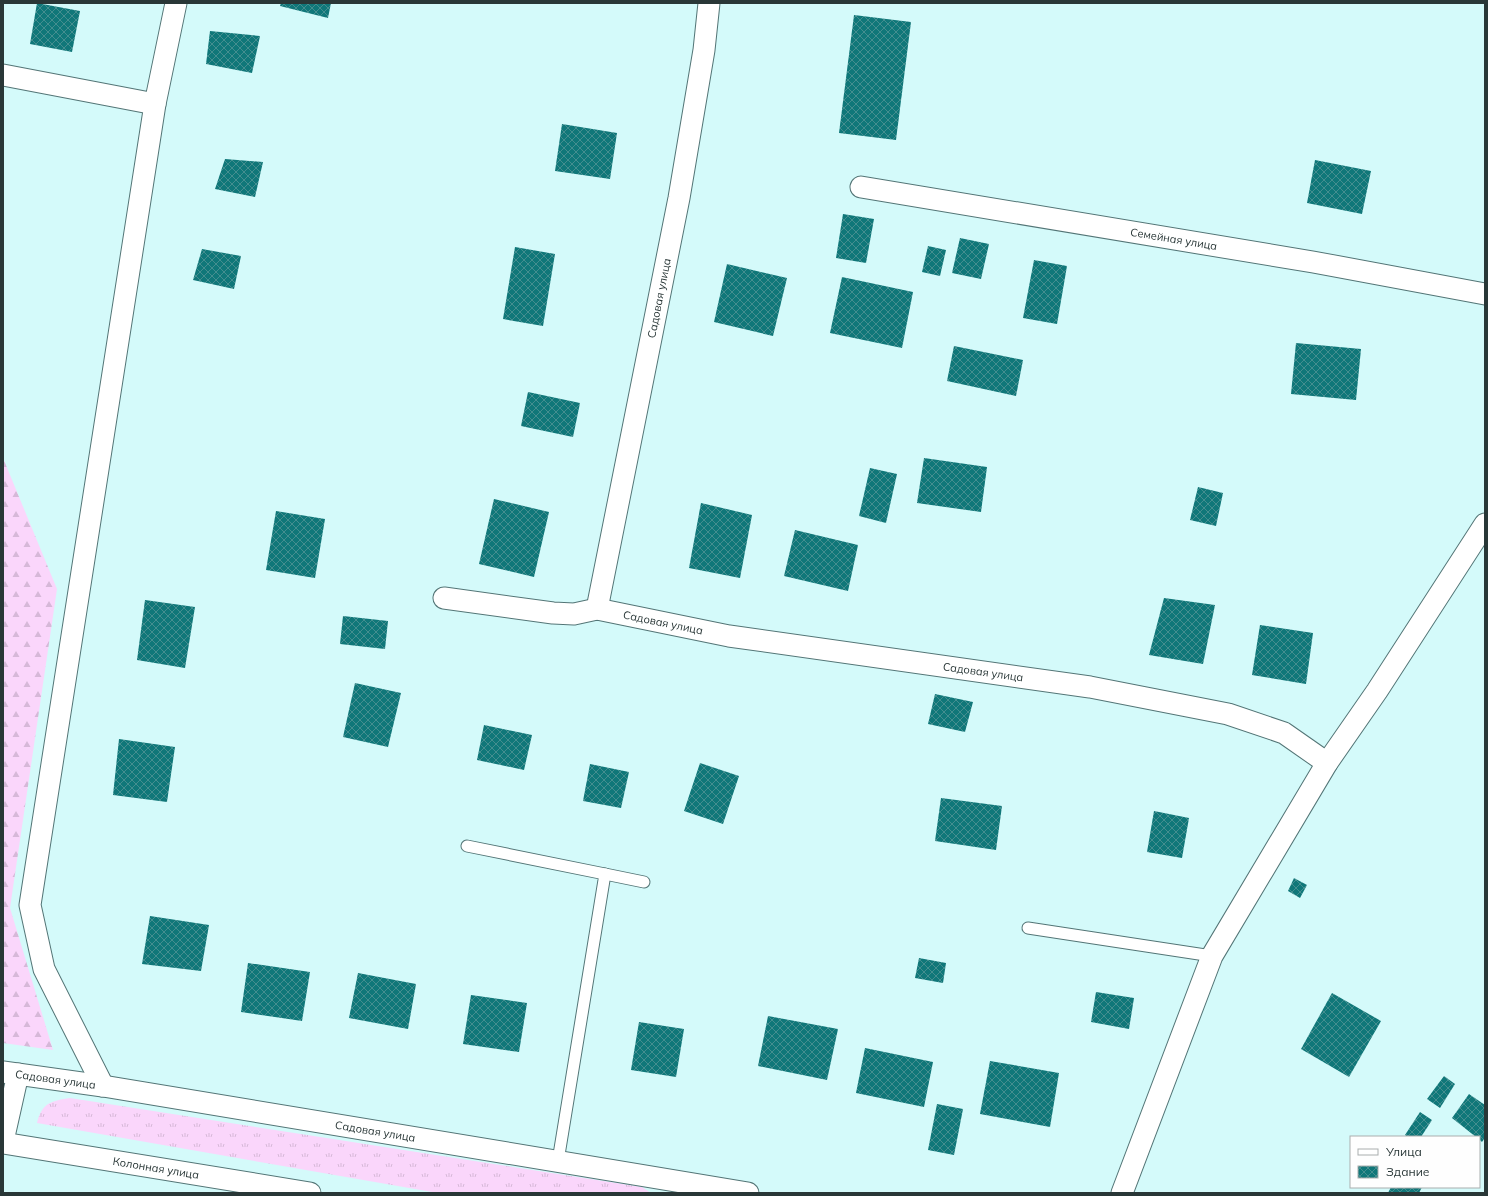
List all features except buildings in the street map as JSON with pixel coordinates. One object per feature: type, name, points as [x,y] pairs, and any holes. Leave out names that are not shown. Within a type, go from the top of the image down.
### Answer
[{"type":"street","points":[[102,1086],[44,969],[30,905],[155,104],[176,3]]},
{"type":"street","name":"Садовая улица","points":[[709,3],[704,50],[679,198],[597,608],[730,636],[1090,687],[1228,714],[1284,733],[1327,763]]},
{"type":"street","points":[[3,74],[155,104]]},
{"type":"street","name":"Семейная улица","points":[[861,187],[1313,262],[1485,294]]},
{"type":"street","points":[[1122,1193],[1212,956],[1327,763],[1377,691],[1485,524]]},
{"type":"street","points":[[444,598],[574,614],[597,608]]},
{"type":"street","points":[[3,1142],[10,1073]]},
{"type":"street","name":"Садовая улица","points":[[10,1073],[102,1086],[558,1161],[708,1190],[748,1193]]},
{"type":"street","name":"Колонная улица","points":[[3,1142],[310,1193]]},
{"type":"lane","points":[[467,846],[644,882]]},
{"type":"lane","points":[[558,1161],[605,874]]},
{"type":"lane","points":[[1028,928],[1212,956]]},
{"type":"green space","points":[[3,458],[57,589],[10,908],[53,1050],[3,1043]]},
{"type":"green space","points":[[70,1098],[642,1187],[651,1193],[438,1193],[37,1123],[39,1116],[45,1107],[58,1100]]}]
